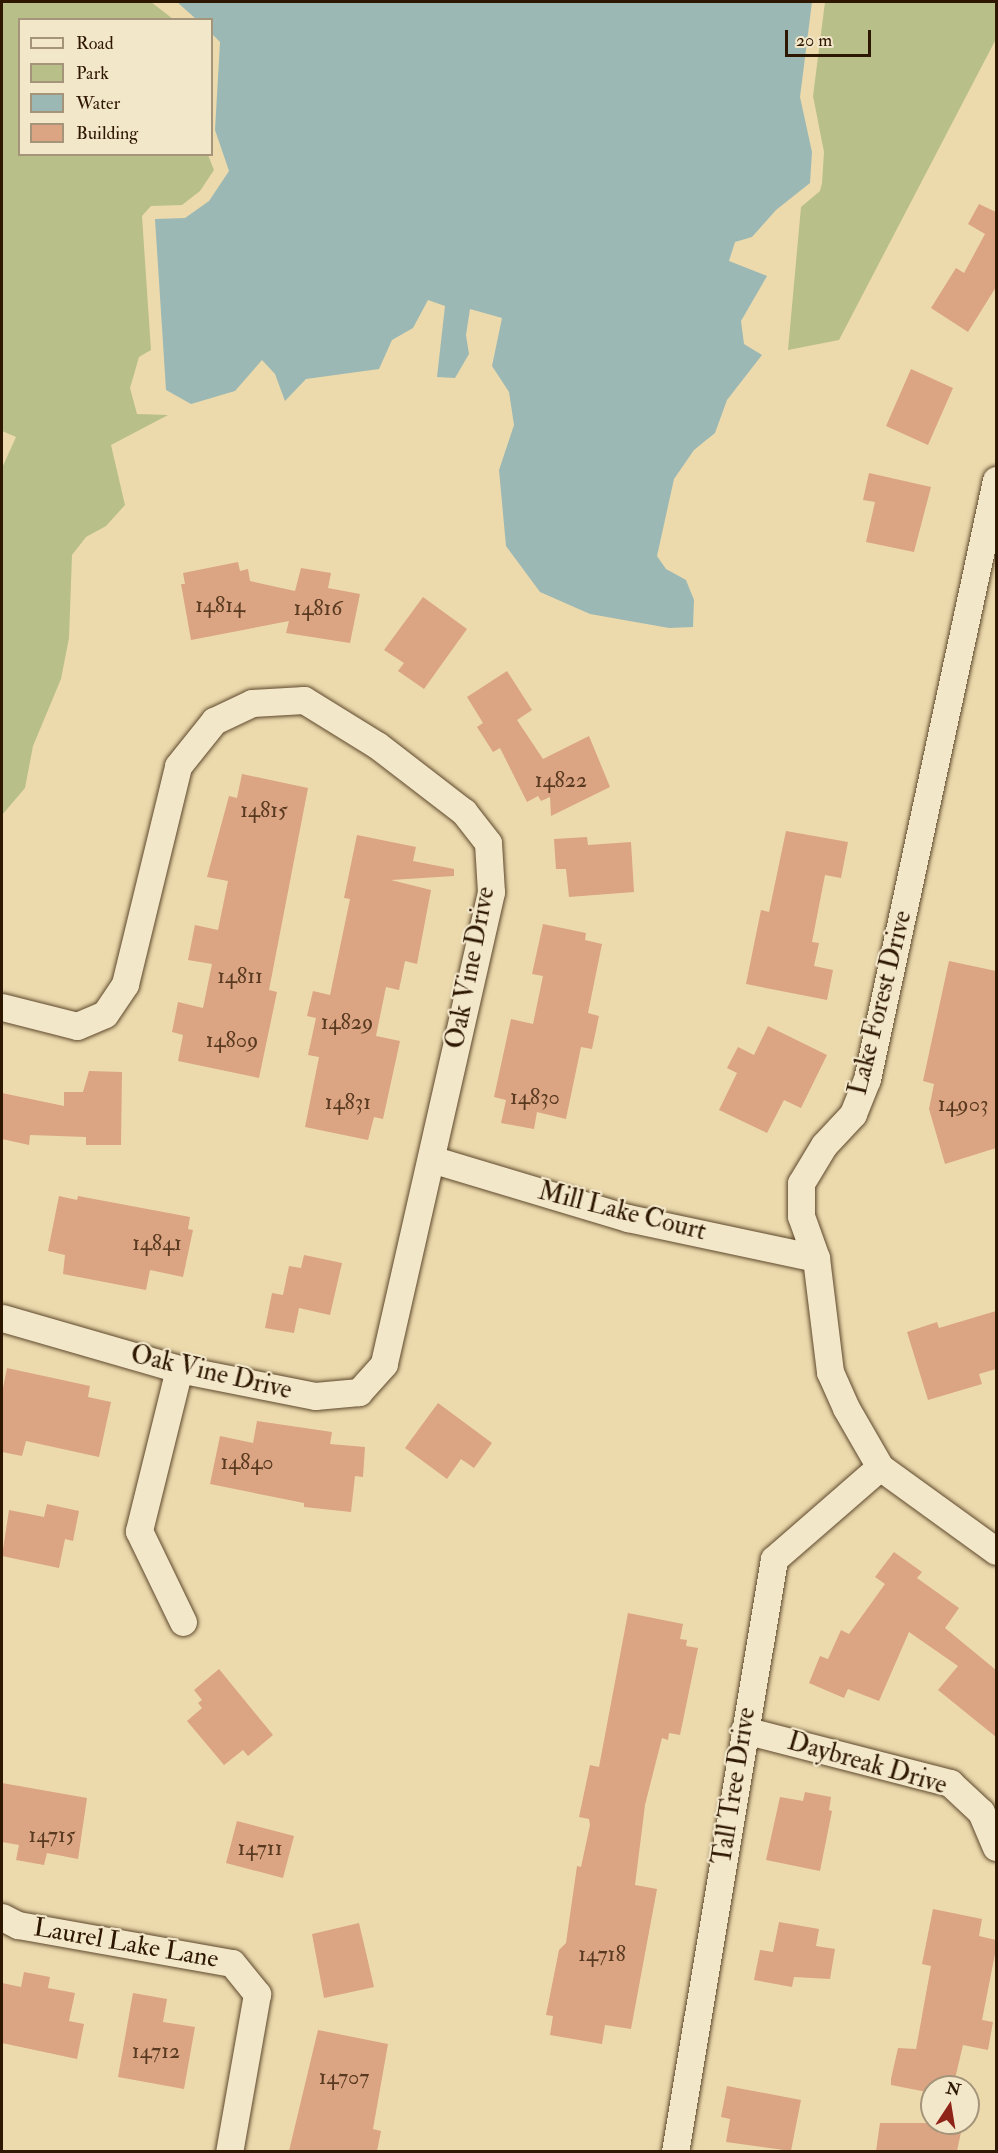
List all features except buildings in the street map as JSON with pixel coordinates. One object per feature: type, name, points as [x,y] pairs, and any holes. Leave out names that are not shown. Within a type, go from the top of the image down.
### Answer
[{"type":"street","name":"Lake Forest Drive","points":[[996,480],[867,1079],[853,1114],[825,1145],[801,1183],[801,1216],[816,1258],[830,1372],[846,1408],[880,1467],[996,1551]]},
{"type":"street","name":"Oak Vine Drive","points":[[2,1007],[77,1026],[105,1014],[125,984],[178,766],[214,721],[252,703],[304,700],[378,745],[464,812],[488,843],[491,892],[384,1364],[359,1392],[315,1396],[179,1369],[2,1318]]},
{"type":"street","name":"Mill Lake Court","points":[[431,1159],[628,1218],[816,1258]]},
{"type":"street","points":[[179,1369],[139,1530],[183,1622]]},
{"type":"street","name":"Tall Tree Drive","points":[[675,2151],[774,1559],[880,1467]]},
{"type":"street","name":"Daybreak Drive","points":[[744,1730],[950,1783],[981,1812],[996,1847]]},
{"type":"street","name":"Laurel Lake Lane","points":[[2,1917],[18,1925],[232,1963],[257,1995],[229,2151]]},
{"type":"green space","points":[[2,2],[151,2],[172,18],[18,18],[18,156],[208,156],[214,170],[200,191],[182,205],[151,206],[142,216],[151,350],[139,357],[130,388],[137,414],[168,415],[111,445],[125,505],[106,526],[86,537],[72,555],[69,638],[61,679],[33,746],[25,788],[2,815],[2,468],[16,437],[2,431]]},
{"type":"green space","points":[[825,2],[996,2],[996,39],[839,340],[788,350],[801,207],[820,191],[822,183],[824,152],[813,96]]},
{"type":"water","points":[[177,2],[812,2],[800,97],[812,152],[810,183],[776,210],[752,237],[735,242],[729,261],[767,276],[741,321],[744,344],[762,355],[727,400],[715,433],[694,450],[674,479],[657,556],[666,569],[686,580],[694,600],[693,627],[669,628],[590,614],[540,592],[506,546],[499,470],[514,425],[509,392],[492,366],[502,318],[470,309],[466,335],[469,354],[455,378],[437,377],[445,306],[428,300],[413,328],[392,340],[379,369],[306,379],[285,401],[275,374],[262,360],[235,391],[191,404],[166,390],[155,219],[185,218],[209,201],[229,171],[215,130],[220,42],[213,35],[213,18],[195,18]]}]
